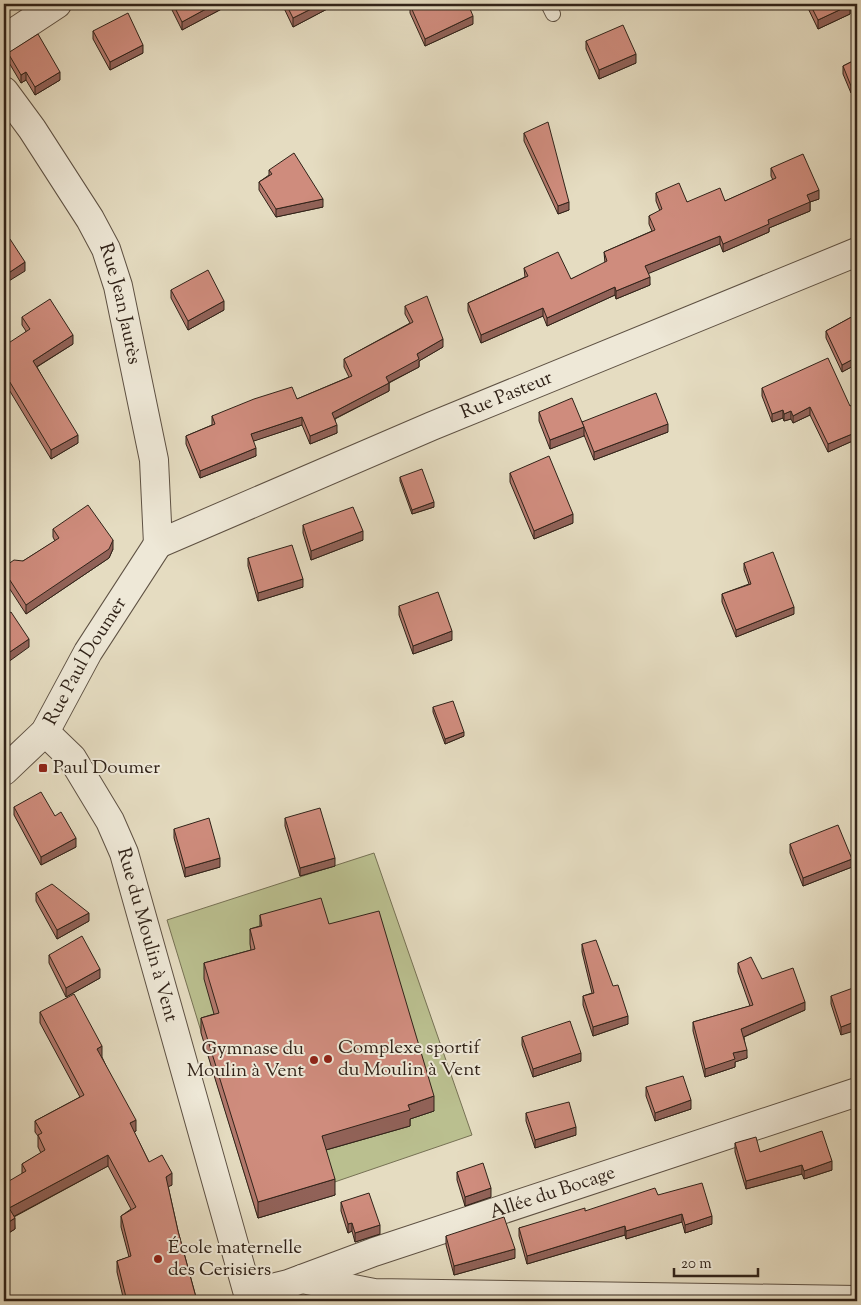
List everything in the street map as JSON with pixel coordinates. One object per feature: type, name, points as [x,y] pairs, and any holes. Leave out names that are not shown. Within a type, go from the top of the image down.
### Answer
[{"type":"street","points":[[4,39],[57,4]]},
{"type":"street","name":"Rue Jean Jaurès","points":[[4,91],[90,218],[106,249],[118,286],[154,460],[158,544]]},
{"type":"street","name":"Rue Pasteur","points":[[158,544],[432,426],[857,252]]},
{"type":"street","name":"Rue Paul Doumer","points":[[4,766],[45,732],[88,652],[158,544]]},
{"type":"street","name":"Rue du Moulin à Vent","points":[[45,732],[72,758],[110,821],[124,853],[249,1298]]},
{"type":"street","name":"Allée du Bocage","points":[[249,1298],[374,1252],[857,1092]]},
{"type":"street","points":[[302,1279],[374,1293],[857,1300]]},
{"type":"green space","name":"Complexe sportif du Moulin à Vent","points":[[374,853],[472,1135],[320,1187],[323,1198],[258,1218],[167,920]]},
{"type":"building","points":[[173,4],[215,4],[182,22]]},
{"type":"building","points":[[286,4],[321,4],[293,18]]},
{"type":"building","points":[[468,4],[473,16],[425,39],[410,5]]},
{"type":"building","points":[[810,4],[850,4],[850,5],[818,20]]},
{"type":"building","points":[[128,13],[143,45],[110,62],[93,31]]},
{"type":"building","points":[[623,25],[636,54],[599,70],[586,41]]},
{"type":"building","points":[[38,34],[60,72],[35,87],[26,72],[21,75],[8,53]]},
{"type":"building","points":[[857,59],[857,83],[851,86],[843,66]]},
{"type":"building","points":[[548,122],[569,202],[558,206],[524,133]]},
{"type":"building","points":[[857,146],[857,159],[853,148]]},
{"type":"building","points":[[294,153],[323,199],[276,209],[259,182],[272,174],[269,170]]},
{"type":"building","points":[[803,154],[819,190],[807,195],[810,202],[768,220],[769,224],[723,244],[720,236],[645,266],[650,277],[616,291],[615,287],[547,318],[543,308],[481,335],[468,303],[528,276],[524,268],[558,252],[571,279],[607,261],[604,252],[655,230],[649,216],[662,209],[656,193],[679,183],[687,202],[720,188],[725,201],[776,178],[771,168]]},
{"type":"building","points":[[4,238],[10,239],[25,262],[4,276]]},
{"type":"building","points":[[208,270],[224,301],[188,321],[171,290]]},
{"type":"building","points":[[427,296],[443,339],[417,354],[419,359],[386,377],[389,383],[332,413],[337,425],[310,436],[302,417],[251,434],[256,448],[200,471],[186,436],[215,424],[212,416],[254,399],[292,387],[297,399],[352,376],[344,359],[413,322],[405,306]]},
{"type":"building","points":[[50,299],[73,335],[33,361],[78,435],[51,450],[8,379],[4,382],[4,346],[30,329],[22,317]]},
{"type":"building","points":[[857,314],[857,357],[842,365],[826,331]]},
{"type":"building","points":[[828,358],[850,406],[857,404],[857,432],[828,444],[810,407],[793,416],[791,411],[784,414],[783,410],[772,414],[762,388]]},
{"type":"building","points":[[656,393],[668,424],[594,452],[582,422]]},
{"type":"building","points":[[572,398],[584,427],[550,440],[539,412]]},
{"type":"building","points":[[549,456],[573,514],[534,531],[510,473]]},
{"type":"building","points":[[422,469],[434,502],[412,510],[400,477]]},
{"type":"building","points":[[88,505],[113,540],[109,549],[26,605],[4,571],[4,567],[14,560],[23,561],[59,538],[53,529]]},
{"type":"building","points":[[353,507],[363,531],[311,551],[303,525]]},
{"type":"building","points":[[292,545],[303,579],[258,593],[248,558]]},
{"type":"building","points":[[773,552],[794,607],[736,630],[722,594],[751,584],[744,563]]},
{"type":"building","points":[[438,592],[452,631],[413,646],[399,606]]},
{"type":"building","points":[[11,612],[29,639],[4,656],[4,616]]},
{"type":"building","points":[[453,701],[464,732],[445,739],[433,707]]},
{"type":"building","points":[[41,792],[55,816],[61,812],[76,838],[41,857],[14,807]]},
{"type":"building","points":[[320,808],[335,858],[300,868],[285,818]]},
{"type":"building","points":[[209,818],[220,858],[185,868],[174,829]]},
{"type":"building","points":[[838,825],[852,859],[803,878],[790,844]]},
{"type":"building","points":[[52,884],[89,913],[57,930],[36,893]]},
{"type":"building","name":"Complexe sportif du Moulin à Vent","points":[[321,898],[329,924],[379,911],[434,1096],[408,1105],[410,1110],[322,1136],[335,1179],[258,1202],[201,1018],[219,1013],[204,963],[255,949],[250,929],[262,926],[260,915]]},
{"type":"building","points":[[82,936],[100,969],[66,988],[49,955]]},
{"type":"building","points":[[596,940],[613,986],[618,985],[628,1016],[593,1027],[583,996],[594,993],[582,944]]},
{"type":"building","points":[[751,957],[762,979],[793,968],[805,1002],[741,1029],[747,1050],[733,1053],[735,1059],[705,1069],[693,1022],[753,1005],[738,963]]},
{"type":"building","points":[[853,988],[857,1001],[857,1021],[841,1027],[831,996]]},
{"type":"building","points":[[74,994],[102,1046],[97,1049],[136,1120],[130,1123],[149,1162],[162,1155],[172,1173],[166,1177],[197,1301],[127,1301],[117,1261],[131,1256],[121,1216],[136,1207],[108,1155],[9,1208],[15,1218],[4,1225],[4,1184],[26,1171],[22,1164],[45,1150],[38,1135],[42,1133],[35,1121],[84,1095],[40,1012]]},
{"type":"building","points":[[570,1021],[581,1053],[533,1069],[522,1037]]},
{"type":"building","points":[[4,1040],[9,1050],[4,1052]]},
{"type":"building","points":[[683,1076],[691,1100],[655,1113],[646,1087]]},
{"type":"building","points":[[569,1102],[576,1127],[535,1140],[526,1113]]},
{"type":"building","points":[[822,1131],[832,1161],[804,1171],[802,1165],[746,1181],[735,1143],[756,1137],[760,1152]]},
{"type":"building","points":[[483,1163],[491,1188],[465,1197],[457,1172]]},
{"type":"building","points":[[702,1183],[712,1216],[685,1225],[682,1214],[626,1231],[625,1226],[527,1256],[519,1228],[585,1208],[585,1211],[655,1188],[658,1195]]},
{"type":"building","points":[[369,1193],[380,1225],[355,1233],[352,1223],[348,1224],[341,1202]]},
{"type":"building","points":[[504,1217],[515,1249],[454,1266],[446,1236]]},
{"type":"place","name":"Paul Doumer","points":[[43,768]]},
{"type":"place","name":"Complexe sportif du Moulin à Vent","points":[[328,1059]]},
{"type":"place","name":"Gymnase du Moulin à Vent","points":[[314,1060]]},
{"type":"place","name":"École maternelle des Cerisiers","points":[[158,1259]]}]
